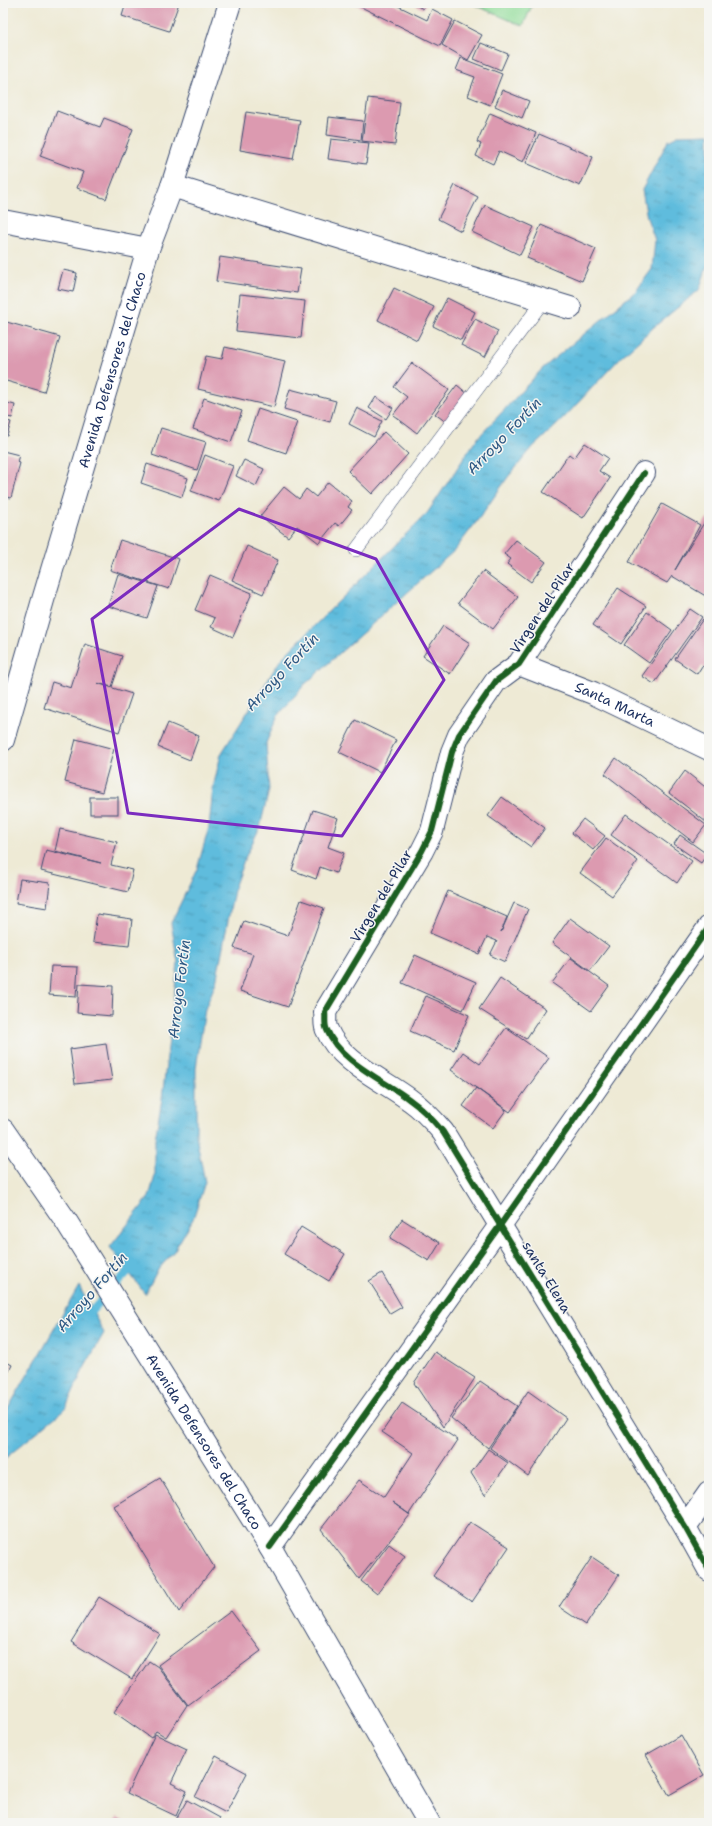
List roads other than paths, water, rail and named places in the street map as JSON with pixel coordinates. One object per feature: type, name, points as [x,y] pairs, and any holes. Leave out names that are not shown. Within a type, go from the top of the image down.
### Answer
[{"type":"street","name":"Avenida Defensores del Chaco","points":[[3,740],[43,600],[148,249],[172,186],[230,3]]},
{"type":"street","points":[[172,186],[570,308]]},
{"type":"street","points":[[3,221],[148,249]]},
{"type":"street","name":"Virgen del Pilar","points":[[326,1029],[326,1012],[422,851],[432,831],[452,752],[459,735],[496,681],[519,664],[644,473]]},
{"type":"street","name":"Santa Marta","points":[[519,664],[593,693],[709,749]]},
{"type":"street","points":[[270,1547],[501,1224],[709,927]]},
{"type":"street","name":"santa Elena","points":[[326,1029],[336,1046],[358,1065],[427,1113],[443,1132],[686,1527],[709,1570]]},
{"type":"street","name":"Avenida Defensores del Chaco","points":[[3,1130],[66,1221],[270,1547],[429,1823]]},
{"type":"street","points":[[686,1527],[709,1493]]},
{"type":"lane","points":[[356,550],[544,300]]},
{"type":"water","points":[[709,134],[709,261],[699,290],[654,327],[621,357],[561,421],[533,447],[508,477],[455,550],[304,685],[277,717],[266,743],[269,790],[260,827],[244,860],[235,885],[216,982],[205,1009],[196,1068],[196,1136],[205,1182],[193,1219],[174,1251],[157,1271],[145,1294],[110,1247],[149,1197],[155,1176],[155,1139],[162,1099],[178,963],[171,923],[197,869],[209,827],[213,788],[221,754],[281,659],[428,512],[476,440],[543,368],[636,291],[652,269],[655,240],[647,218],[642,190],[668,141],[680,135]]},
{"type":"water","points":[[79,1286],[104,1333],[83,1370],[65,1409],[3,1460],[3,1417]]},
{"type":"waterway","name":"Arroyo Fortín","points":[[86,1317],[135,1264]]}]
